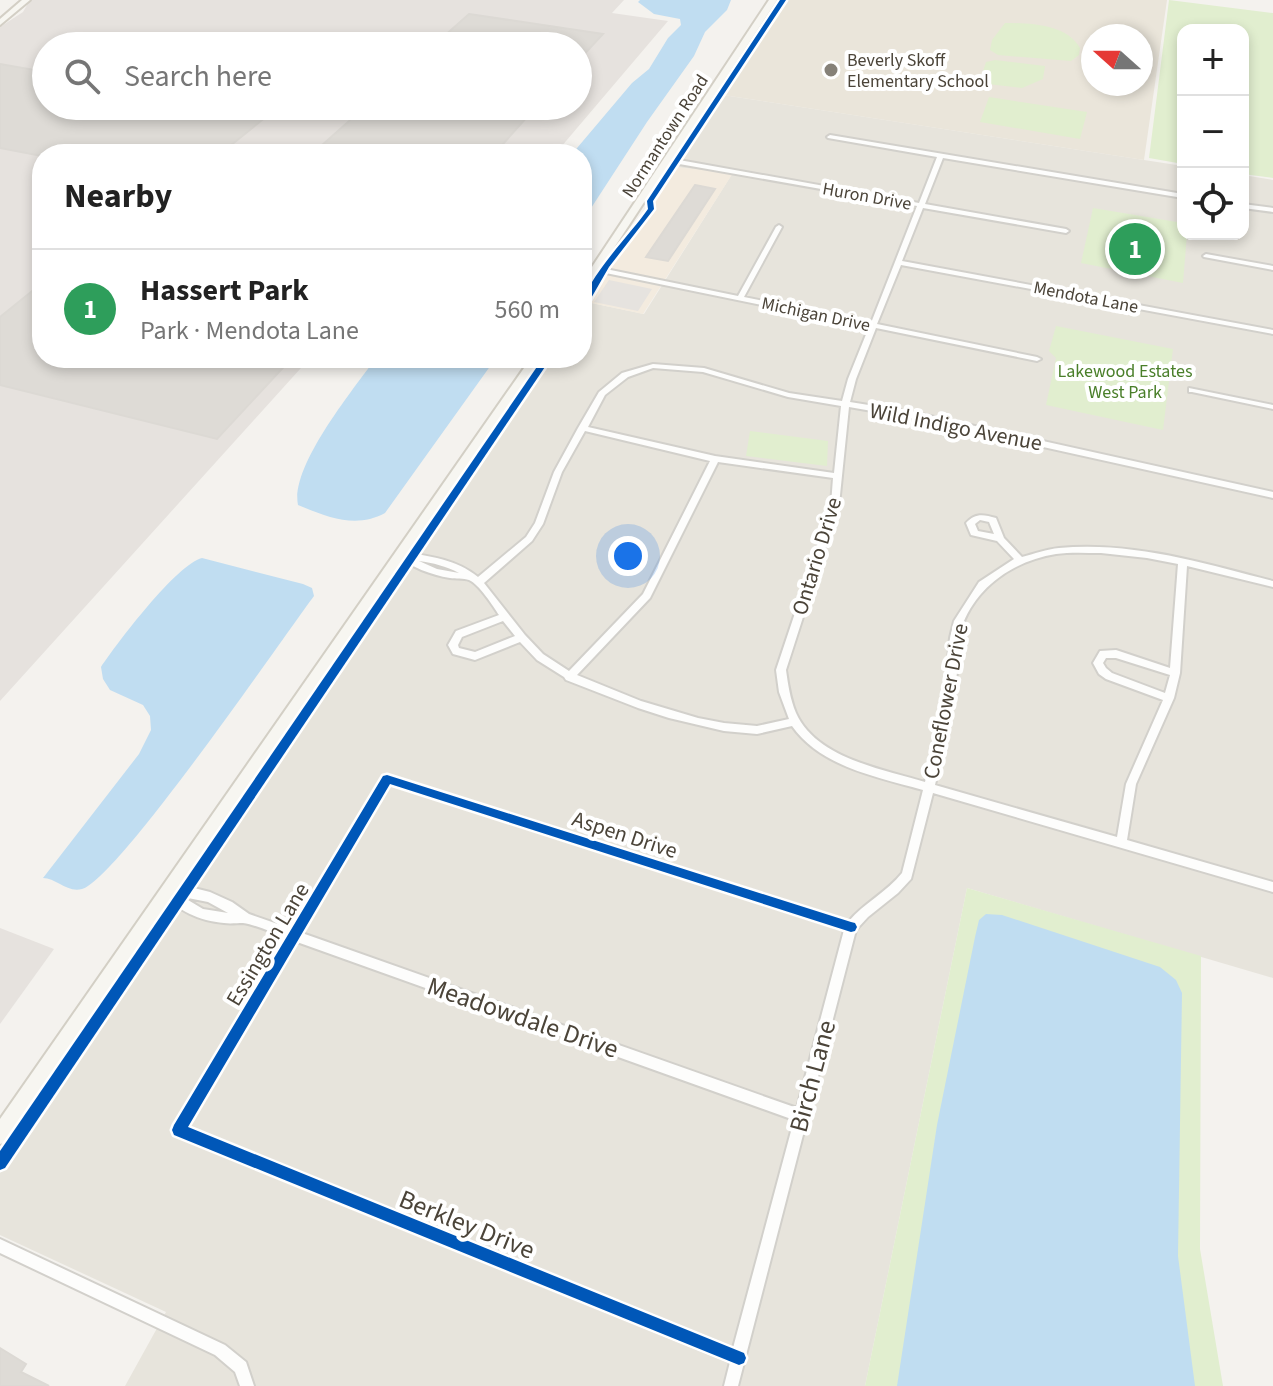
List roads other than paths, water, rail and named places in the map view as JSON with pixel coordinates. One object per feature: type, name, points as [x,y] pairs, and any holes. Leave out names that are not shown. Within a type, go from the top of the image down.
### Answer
[{"type":"street","points":[[0,23],[26,0]]},
{"type":"street","name":"Normantown Road","points":[[592,275],[773,0]]},
{"type":"street","points":[[830,137],[1177,195]]},
{"type":"street","name":"Ontario Drive","points":[[792,722],[783,696],[781,670],[835,505],[845,405],[941,155]]},
{"type":"street","name":"Huron Drive","points":[[668,160],[1066,231]]},
{"type":"street","points":[[1249,207],[1273,210]]},
{"type":"street","points":[[740,298],[779,227]]},
{"type":"street","points":[[1206,256],[1273,268]]},
{"type":"street","name":"Mendota Lane","points":[[898,262],[1273,332]]},
{"type":"street","name":"Michigan Drive","points":[[596,269],[1037,359]]},
{"type":"street","name":"Wild Indigo Avenue","points":[[582,428],[602,394],[614,382],[639,369],[666,365],[694,368],[788,395],[912,415],[1273,495]]},
{"type":"street","points":[[0,1135],[529,368]]},
{"type":"street","points":[[1192,390],[1273,407]]},
{"type":"street","points":[[401,555],[420,567],[454,577],[475,579],[529,539],[539,524],[558,472],[582,428],[715,459],[839,476]]},
{"type":"street","points":[[569,677],[647,596],[715,459]]},
{"type":"street","points":[[1000,539],[1021,561]]},
{"type":"street","name":"Coneflower Drive","points":[[928,789],[951,690],[954,637],[959,621],[986,583],[1021,561],[1078,548],[1142,553],[1273,584]]},
{"type":"street","points":[[1121,844],[1125,802],[1169,698],[1175,673],[1183,562]]},
{"type":"street","points":[[475,579],[521,638],[542,659],[569,677],[599,691],[715,725],[746,730],[769,729],[792,722],[818,747],[844,761],[928,789],[1273,887]]},
{"type":"street","points":[[506,616],[459,634],[453,645],[456,651],[475,656],[521,638]]},
{"type":"street","points":[[1169,698],[1109,676],[1098,663],[1103,654],[1116,654],[1175,673]]},
{"type":"street","name":"Aspen Drive","points":[[387,779],[851,927]]},
{"type":"street","name":"Essington Lane","points":[[179,1130],[387,779]]},
{"type":"street","points":[[851,927],[862,911],[897,890],[907,875],[928,789]]},
{"type":"street","name":"Meadowdale Drive","points":[[169,891],[182,907],[217,919],[245,918]]},
{"type":"street","name":"Meadowdale Drive","points":[[169,891],[193,891],[228,904],[245,918],[295,937],[801,1116]]},
{"type":"street","name":"Birch Lane","points":[[731,1386],[851,927]]},
{"type":"street","name":"Berkley Drive","points":[[179,1130],[739,1358]]},
{"type":"street","points":[[0,1246],[220,1350],[241,1367],[247,1386]]},
{"type":"water","points":[[731,0],[727,10],[705,32],[694,56],[592,207],[592,144],[580,144],[632,83],[649,69],[668,38],[681,25],[680,19],[654,14],[638,2]]},
{"type":"water","points":[[369,368],[489,368],[385,513],[374,518],[342,520],[298,505],[303,471],[339,409]]},
{"type":"water","points":[[202,558],[303,584],[312,588],[314,596],[162,804],[100,876],[77,890],[43,878],[139,754],[151,730],[150,716],[143,705],[110,690],[103,679],[101,667],[163,589],[191,563]]},
{"type":"water","points":[[986,914],[1002,915],[1160,967],[1176,980],[1182,993],[1178,1256],[1195,1386],[897,1386],[937,1125],[975,937],[979,920]]},
{"type":"place","name":"Beverly Skoff Elementary School","points":[[831,70]]},
{"type":"place","name":"Hassert Park","points":[[1135,249]]},
{"type":"park label","name":"Lakewood Estates West Park","points":[[1125,381]]}]
